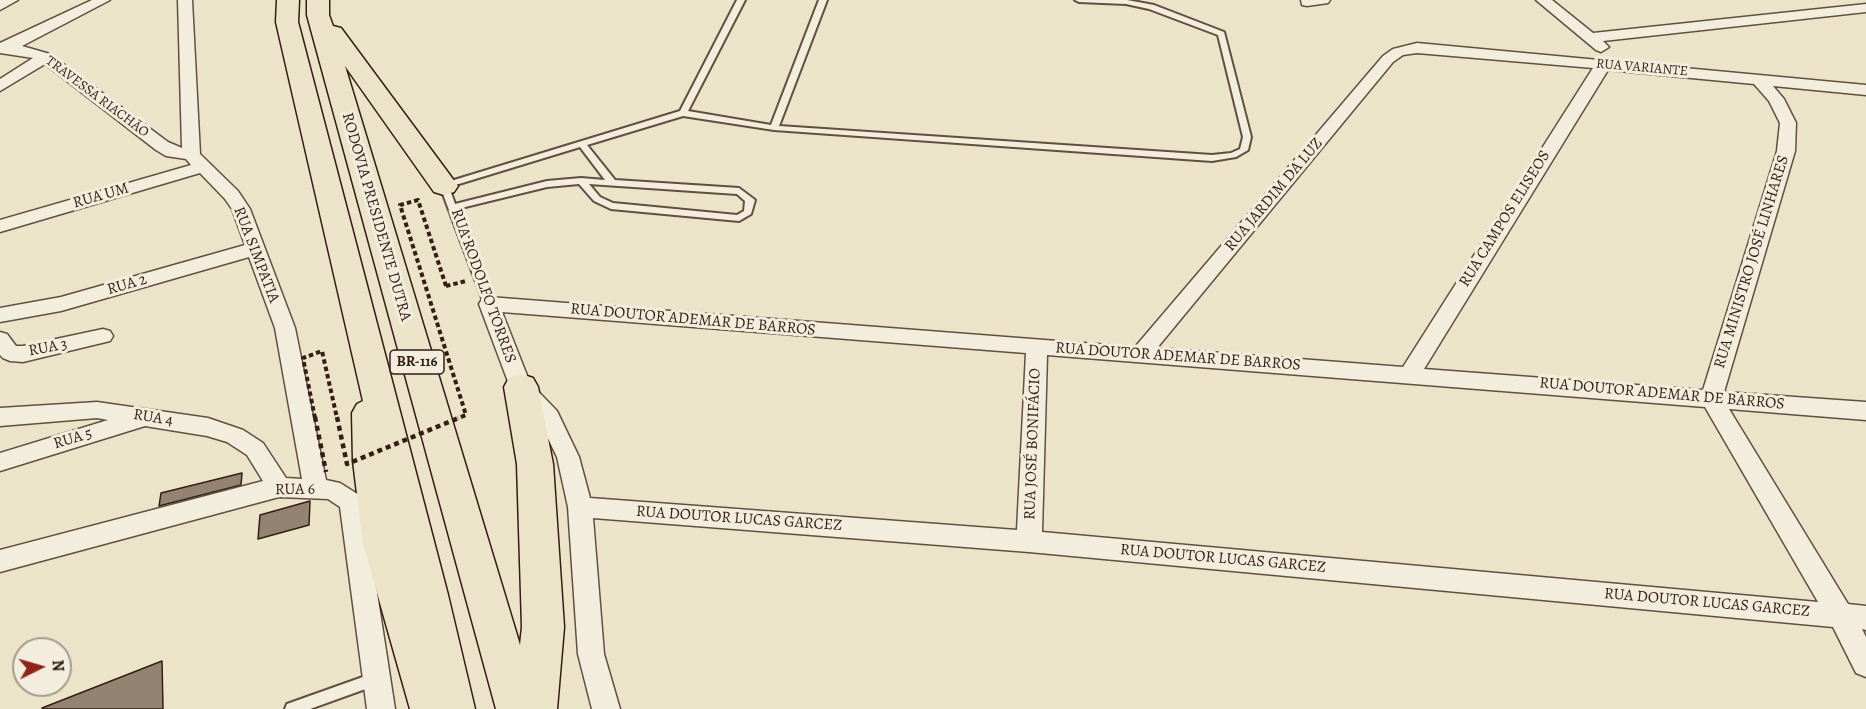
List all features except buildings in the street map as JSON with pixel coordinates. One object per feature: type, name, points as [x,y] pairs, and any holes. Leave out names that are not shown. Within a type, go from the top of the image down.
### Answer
[{"type":"highway","name":"BR-116","points":[[288,0],[288,22],[453,709]]},
{"type":"highway","points":[[318,8],[449,197]]},
{"type":"highway","name":"RODOVIA PRESIDENTE DUTRA","points":[[318,8],[518,709]]},
{"type":"highway","points":[[364,333],[371,461],[382,543],[432,709]]},
{"type":"highway","points":[[521,387],[536,464],[543,627],[536,709]]},
{"type":"street","points":[[0,6],[11,0]]},
{"type":"street","points":[[4,47],[103,0]]},
{"type":"street","points":[[185,0],[197,161]]},
{"type":"street","points":[[1307,2],[1323,0]]},
{"type":"street","points":[[1543,0],[1626,67]]},
{"type":"street","points":[[1590,38],[1866,8]]},
{"type":"street","name":"TRAVESSA RIACHÃO","points":[[4,47],[45,57],[162,146],[197,161]]},
{"type":"street","name":"RUA VARIANTE","points":[[1417,48],[1866,90]]},
{"type":"street","name":"RUA JARDIM DA LUZ","points":[[1139,356],[1388,59],[1398,52],[1417,48]]},
{"type":"street","points":[[0,86],[45,57]]},
{"type":"street","name":"RUA CAMPOS ELISEOS","points":[[1410,374],[1603,65]]},
{"type":"street","name":"RUA MINISTRO JOSÉ LINHARES","points":[[1711,398],[1786,151],[1788,123],[1776,99],[1758,79]]},
{"type":"street","name":"RUA UM","points":[[0,226],[197,161]]},
{"type":"street","name":"RUA SIMPATIA","points":[[197,161],[232,195],[241,209],[253,249],[285,328],[321,480]]},
{"type":"street","name":"RUA 2","points":[[0,315],[61,304],[253,249]]},
{"type":"street","name":"RUA DOUTOR ADEMAR DE BARROS","points":[[489,304],[1866,411]]},
{"type":"street","name":"RUA RODOLFO TORRES","points":[[489,304],[521,387]]},
{"type":"street","name":"RUA 3","points":[[0,339],[10,352],[24,354],[103,336]]},
{"type":"street","name":"RUA JOSÉ BONIFÁCIO","points":[[1029,541],[1037,347]]},
{"type":"street","points":[[521,387],[549,417],[568,457],[580,507],[591,654],[606,709]]},
{"type":"street","points":[[1711,398],[1840,615],[1866,664]]},
{"type":"street","name":"RUA 4","points":[[0,417],[96,410],[207,427],[235,436],[255,449],[279,487]]},
{"type":"street","name":"RUA 5","points":[[0,462],[146,417]]},
{"type":"street","name":"RUA 6","points":[[0,561],[279,487],[321,480],[351,502],[381,709]]},
{"type":"street","name":"RUA DOUTOR LUCAS GARCEZ","points":[[580,507],[1029,541],[1866,618]]},
{"type":"lane","points":[[683,113],[741,0]]},
{"type":"lane","points":[[774,128],[823,0]]},
{"type":"lane","points":[[449,197],[581,143],[683,113],[774,128],[1212,158],[1233,155],[1244,150],[1247,137],[1221,34],[1151,7],[1126,2],[1079,0]]},
{"type":"lane","points":[[581,143],[612,183]]},
{"type":"lane","points":[[449,197],[581,181],[739,191],[750,200],[748,213],[739,218],[611,206],[597,199],[581,181]]},
{"type":"lane","name":"RUA RODOLFO TORRES","points":[[449,197],[489,304]]},
{"type":"lane","points":[[292,709],[377,677]]},
{"type":"path","points":[[321,480],[303,358],[322,351],[346,464],[466,415],[400,204],[418,200],[446,286],[477,277]]}]
